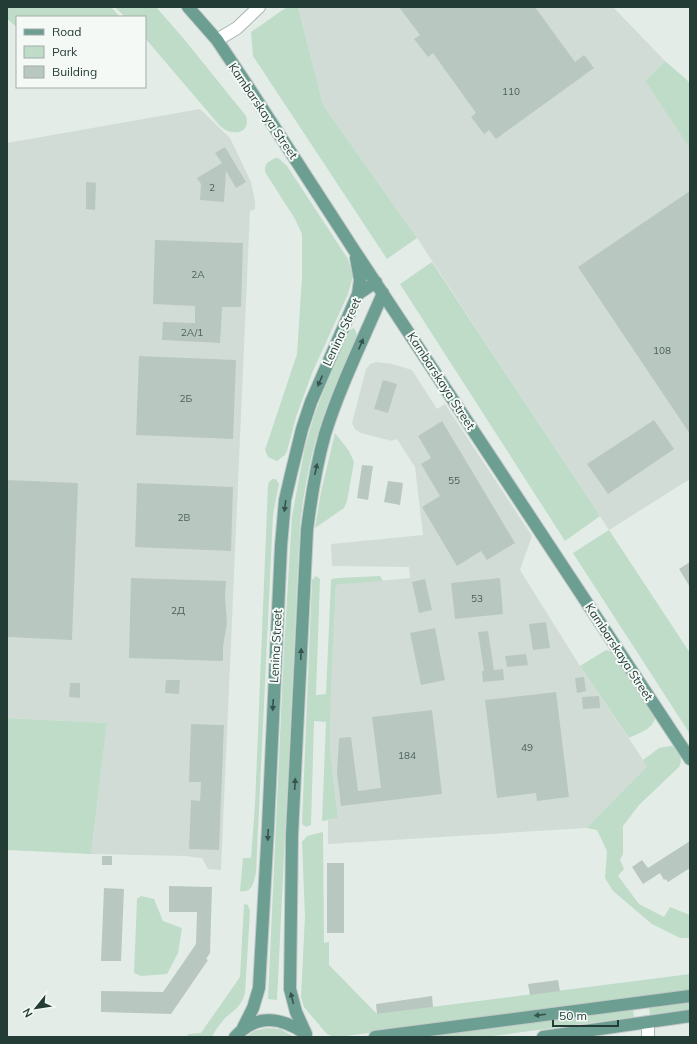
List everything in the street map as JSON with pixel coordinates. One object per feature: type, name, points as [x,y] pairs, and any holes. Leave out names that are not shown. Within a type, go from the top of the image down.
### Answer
[{"type":"main road","name":"Kambarskaya Street","points":[[188,7],[217,40],[690,759]]},
{"type":"main road","points":[[354,250],[359,274],[358,294]]},
{"type":"main road","name":"Lenina Street","points":[[239,1033],[254,1008],[259,988],[281,546],[285,500],[302,428],[311,402],[358,294],[376,282]]},
{"type":"main road","name":"Lenina Street","points":[[309,1036],[296,1012],[290,989],[292,835],[307,530],[314,479],[325,434],[383,293]]},
{"type":"main road","points":[[375,1037],[690,996]]},
{"type":"main road","points":[[543,1037],[690,1016]]},
{"type":"main road","points":[[239,1033],[256,1022],[271,1020],[286,1022],[309,1036]]},
{"type":"street","points":[[217,40],[237,28],[259,7]]},
{"type":"street","points":[[648,1022],[648,1037]]},
{"type":"shaded area","points":[[298,7],[613,7],[665,61],[645,81],[690,149],[690,479],[609,530],[417,238],[323,105]]},
{"type":"shaded area","points":[[200,109],[230,138],[251,182],[255,201],[255,209],[250,211],[221,870],[208,869],[202,858],[185,856],[91,854],[107,723],[7,718],[7,143]]},
{"type":"shaded area","points":[[376,362],[392,364],[412,370],[437,409],[445,404],[532,536],[520,570],[580,666],[648,767],[586,828],[328,844],[328,820],[338,818],[330,742],[336,585],[410,578],[409,567],[332,566],[331,544],[423,535],[415,467],[397,439],[392,441],[361,433],[355,429],[352,423],[366,369],[370,364]]},
{"type":"green space","points":[[7,7],[111,7],[119,16],[16,16],[16,26],[7,19]]},
{"type":"green space","points":[[115,7],[156,7],[184,39],[246,116],[247,123],[245,128],[240,132],[230,132],[220,126],[146,39],[146,16],[124,16]]},
{"type":"green space","points":[[287,7],[298,7],[323,105],[417,238],[387,259],[253,56],[251,32]]},
{"type":"green space","points":[[665,61],[690,84],[690,149],[645,81]]},
{"type":"green space","points":[[275,158],[278,158],[287,166],[348,259],[353,276],[348,294],[312,373],[296,417],[287,451],[285,455],[277,461],[268,457],[265,450],[297,354],[302,277],[302,234],[295,219],[265,172],[267,163]]},
{"type":"green space","points":[[432,262],[600,516],[565,541],[400,284]]},
{"type":"green space","points":[[353,328],[355,329],[357,335],[333,390],[317,435],[308,474],[300,525],[277,1000],[268,999],[284,650],[292,516],[305,447],[314,416],[349,331]]},
{"type":"green space","points":[[335,433],[349,451],[354,462],[347,501],[344,508],[315,528],[321,492]]},
{"type":"green space","points":[[272,479],[276,479],[279,484],[273,514],[256,873],[250,889],[240,891],[243,858],[251,858],[255,805],[268,485]]},
{"type":"green space","points":[[609,530],[690,653],[690,734],[573,553]]},
{"type":"green space","points":[[316,576],[320,579],[316,695],[326,694],[332,579],[380,576],[383,581],[336,585],[330,742],[338,818],[322,821],[326,722],[314,721],[311,825],[306,827],[302,824],[312,580]]},
{"type":"green space","points":[[606,650],[613,652],[655,717],[649,728],[629,738],[580,666]]},
{"type":"green space","points":[[7,718],[107,723],[91,854],[7,850]]},
{"type":"green space","points":[[671,746],[676,747],[680,757],[681,762],[679,767],[639,805],[623,826],[623,854],[620,860],[624,869],[618,876],[639,904],[664,917],[670,907],[690,915],[690,938],[680,938],[652,924],[613,891],[605,878],[607,851],[597,830],[586,828],[647,767],[643,760],[659,748]]},
{"type":"green space","points":[[323,832],[324,943],[329,942],[329,965],[377,1014],[690,974],[690,990],[346,1036],[331,1036],[326,1033],[304,1007],[301,997],[305,916],[302,842],[307,836]]},
{"type":"green space","points":[[141,896],[154,899],[163,921],[182,928],[178,953],[167,974],[141,976],[134,973],[137,899]]},
{"type":"green space","points":[[244,904],[248,905],[250,911],[244,997],[237,1007],[216,1029],[212,1037],[186,1037],[189,1034],[201,1033],[240,977]]},
{"type":"green space","points":[[690,1002],[690,1010],[650,1015],[649,1006]]},
{"type":"green space","points":[[633,1008],[634,1017],[485,1037],[413,1037]]},
{"type":"green space","points":[[267,1028],[280,1029],[294,1037],[245,1037],[254,1031]]},
{"type":"building","points":[[399,7],[535,7],[575,62],[584,55],[594,68],[496,139],[489,130],[484,134],[471,117],[476,113],[433,53],[428,57],[414,39],[420,35]]},
{"type":"building","points":[[225,147],[246,182],[236,188],[226,171],[224,202],[200,200],[201,184],[197,178],[222,163],[215,153]]},
{"type":"building","points":[[86,182],[96,183],[95,210],[86,209]]},
{"type":"building","points":[[690,191],[690,434],[578,267]]},
{"type":"building","points":[[155,240],[243,243],[241,307],[222,307],[220,343],[162,340],[163,322],[195,323],[195,306],[153,304]]},
{"type":"building","points":[[139,356],[236,360],[233,439],[136,435]]},
{"type":"building","points":[[383,380],[397,384],[388,413],[374,409]]},
{"type":"building","points":[[654,420],[674,449],[608,494],[587,464]]},
{"type":"building","points":[[442,421],[515,543],[487,560],[481,551],[457,566],[422,507],[440,496],[421,464],[431,458],[418,436]]},
{"type":"building","points":[[362,465],[373,466],[368,500],[357,498]]},
{"type":"building","points":[[7,480],[78,483],[72,640],[7,637]]},
{"type":"building","points":[[388,481],[403,483],[400,505],[384,502]]},
{"type":"building","points":[[137,483],[233,487],[231,551],[135,547]]},
{"type":"building","points":[[690,562],[690,587],[679,569]]},
{"type":"building","points":[[131,578],[226,581],[225,597],[227,623],[223,647],[223,661],[129,658]]},
{"type":"building","points":[[500,578],[503,614],[455,619],[451,583]]},
{"type":"building","points":[[425,579],[432,610],[419,613],[412,582]]},
{"type":"building","points":[[546,622],[550,648],[533,650],[529,624]]},
{"type":"building","points":[[435,628],[445,680],[421,685],[410,633]]},
{"type":"building","points":[[488,631],[494,670],[503,669],[504,680],[483,682],[482,671],[484,671],[478,632]]},
{"type":"building","points":[[526,654],[528,665],[507,667],[505,656]]},
{"type":"building","points":[[584,677],[586,691],[577,693],[575,678]]},
{"type":"building","points":[[166,680],[180,680],[179,694],[165,693]]},
{"type":"building","points":[[70,683],[80,683],[80,698],[69,697]]},
{"type":"building","points":[[556,692],[569,797],[537,801],[536,793],[497,798],[485,700]]},
{"type":"building","points":[[599,696],[600,708],[583,709],[582,697]]},
{"type":"building","points":[[432,710],[442,794],[341,806],[337,773],[339,738],[351,737],[358,791],[381,788],[372,717]]},
{"type":"building","points":[[191,724],[224,725],[219,850],[189,849],[191,800],[200,801],[201,782],[189,782]]},
{"type":"building","points":[[690,841],[690,868],[668,882],[666,879],[664,880],[660,873],[643,884],[632,867],[642,860],[648,868]]},
{"type":"building","points":[[102,856],[112,856],[112,865],[102,865]]},
{"type":"building","points":[[327,863],[344,863],[344,933],[327,933]]},
{"type":"building","points":[[169,886],[212,887],[210,953],[206,959],[208,960],[171,1014],[101,1012],[101,991],[163,992],[196,944],[197,912],[169,912]]},
{"type":"building","points":[[104,888],[124,889],[121,961],[101,961]]},
{"type":"building","points":[[558,980],[560,991],[530,995],[528,984]]},
{"type":"building","points":[[432,996],[433,1007],[377,1014],[376,1004]]}]
